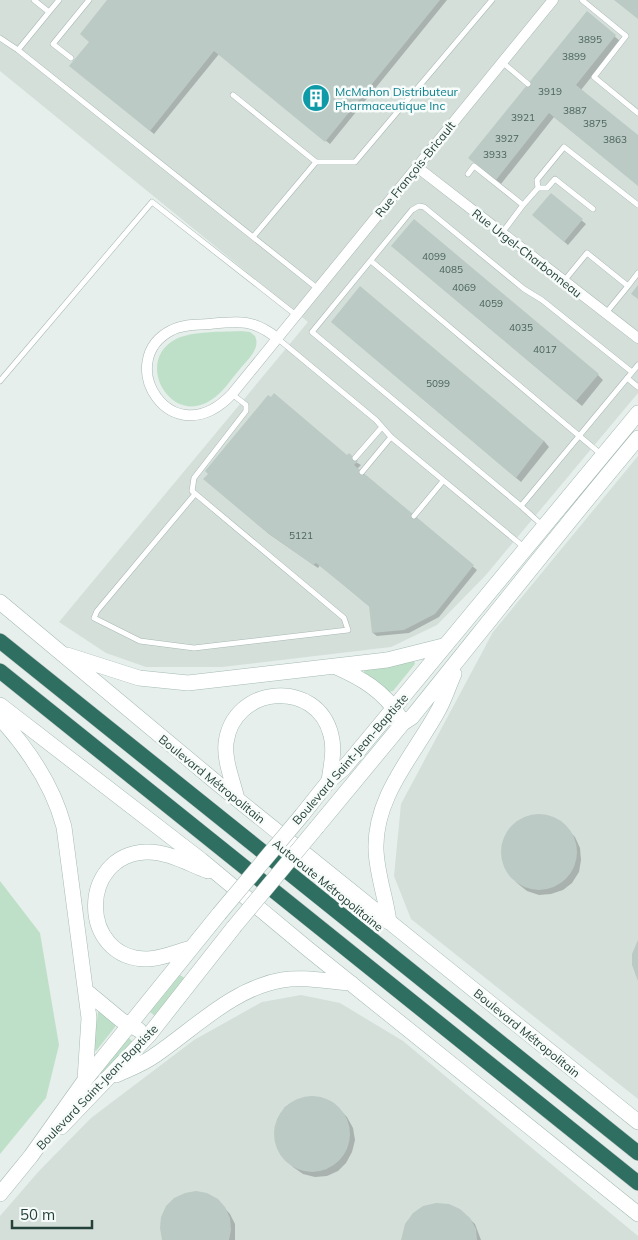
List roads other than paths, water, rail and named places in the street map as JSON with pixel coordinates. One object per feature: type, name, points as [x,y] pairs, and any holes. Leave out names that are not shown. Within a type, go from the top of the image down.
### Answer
[{"type":"highway","name":"Autoroute Métropolitaine","points":[[0,641],[638,1153]]},
{"type":"highway","points":[[0,671],[638,1183]]},
{"type":"main road","name":"Boulevard Saint-Jean-Baptiste","points":[[32,1156],[85,1080],[177,968],[191,948],[329,781],[344,768],[443,646],[638,413]]},
{"type":"main road","name":"Boulevard Saint-Jean-Baptiste","points":[[0,1194],[32,1156],[149,1035],[234,927],[403,723],[412,717],[460,660],[522,578],[638,438]]},
{"type":"main road","name":"Boulevard Métropolitain","points":[[0,602],[237,799],[638,1122]]},
{"type":"main road","points":[[60,653],[139,678],[176,683],[200,683],[395,659],[443,646]]},
{"type":"main road","points":[[389,922],[377,862],[376,840],[379,819],[402,769],[440,708],[460,660]]},
{"type":"main road","points":[[336,667],[368,684],[394,708],[403,723]]},
{"type":"main road","points":[[237,799],[226,755],[228,734],[243,708],[269,695],[283,694],[297,697],[310,703],[320,713],[328,725],[333,743],[329,781]]},
{"type":"main road","points":[[0,705],[221,876],[638,1214]]},
{"type":"main road","points":[[0,718],[36,763],[49,786],[61,816],[70,862],[86,992],[89,1030],[85,1080]]},
{"type":"main road","points":[[191,948],[144,959],[129,956],[117,949],[102,933],[96,920],[94,904],[99,884],[107,871],[119,861],[132,854],[147,852],[166,855],[221,876]]},
{"type":"main road","points":[[108,1079],[152,1057],[224,1006],[260,986],[301,978],[351,983]]},
{"type":"main road","points":[[86,992],[130,1025],[149,1035]]},
{"type":"street","name":"Rue François-Bricault","points":[[277,338],[257,325],[246,322],[188,326],[172,330],[165,334],[152,350],[147,372],[151,389],[160,402],[172,412],[187,416],[200,415],[221,406],[232,394],[553,0]]},
{"type":"street","name":"Rue Urgel-Charbonneau","points":[[416,167],[638,338]]},
{"type":"lane","points":[[34,0],[49,12]]},
{"type":"lane","points":[[18,50],[59,0]]},
{"type":"lane","points":[[71,58],[53,44],[89,0]]},
{"type":"lane","points":[[233,95],[316,162],[355,162],[492,0]]},
{"type":"lane","points":[[582,0],[626,36],[594,77],[638,113]]},
{"type":"lane","points":[[0,38],[18,50],[318,288]]},
{"type":"lane","points":[[502,62],[528,84]]},
{"type":"lane","points":[[502,233],[538,188],[537,180],[564,147],[638,205]]},
{"type":"lane","points":[[253,237],[316,162]]},
{"type":"lane","points":[[468,174],[474,166],[523,205]]},
{"type":"lane","points":[[538,188],[547,188],[555,178],[593,209]]},
{"type":"lane","points":[[0,381],[152,202],[296,315]]},
{"type":"lane","points":[[544,526],[312,332],[412,210],[419,206],[424,207],[524,289],[542,300],[632,372]]},
{"type":"lane","points":[[564,281],[587,253],[628,286]]},
{"type":"lane","points":[[371,261],[603,455]]},
{"type":"lane","points":[[606,314],[638,273]]},
{"type":"lane","points":[[277,338],[382,427],[391,437],[525,548]]},
{"type":"lane","points":[[521,506],[638,365]]},
{"type":"lane","points":[[628,378],[638,387]]},
{"type":"lane","points":[[195,494],[97,611],[94,618],[140,642],[194,648],[348,630],[344,618],[195,494],[191,486],[194,478],[246,411],[246,406],[232,394]]},
{"type":"lane","points":[[355,458],[382,427]]},
{"type":"lane","points":[[362,472],[391,437]]},
{"type":"lane","points":[[414,516],[444,480]]},
{"type":"place","name":"McMahon Distributeur Pharmaceutique Inc","points":[[316,98]]}]
